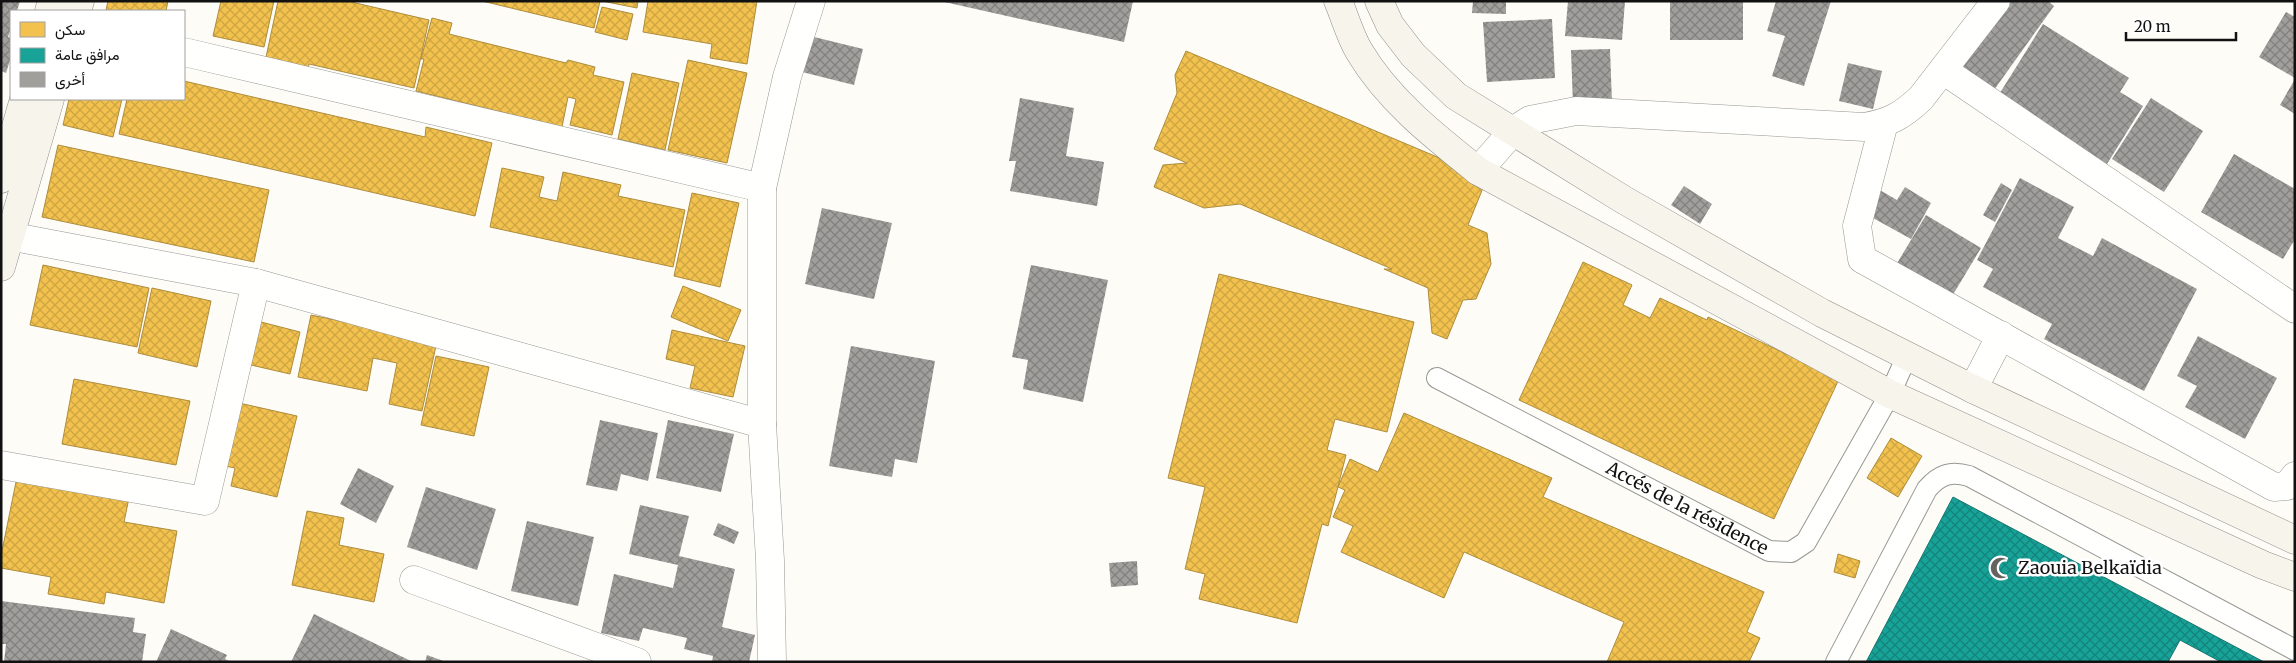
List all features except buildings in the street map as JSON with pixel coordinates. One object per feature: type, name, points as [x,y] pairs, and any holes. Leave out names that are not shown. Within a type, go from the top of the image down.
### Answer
[{"type":"street","points":[[772,662],[770,560],[762,424],[762,188],[788,77],[811,1]]},
{"type":"street","points":[[1338,1],[1358,50],[1390,92],[1428,131],[1478,170],[1890,394],[2263,565],[2295,576]]},
{"type":"street","points":[[1379,1],[1390,25],[1413,55],[1456,96],[1624,200],[1822,313],[1973,389],[2295,540]]},
{"type":"street","points":[[1478,170],[1512,131],[1530,120],[1576,111],[1864,126],[1884,123],[1906,113],[1921,98],[1996,1]]},
{"type":"street","points":[[185,52],[762,188]]},
{"type":"street","points":[[1943,70],[2295,309]]},
{"type":"street","points":[[1,179],[24,100]]},
{"type":"street","points":[[1,267],[5,234],[50,100]]},
{"type":"street","points":[[1884,123],[1857,226],[1862,259],[2274,486],[2287,486],[2295,476]]},
{"type":"street","points":[[5,234],[256,283],[762,424]]},
{"type":"street","points":[[1,465],[205,501],[256,283]]},
{"type":"street","points":[[1973,389],[2001,335]]},
{"type":"street","points":[[414,580],[637,662]]},
{"type":"lane","name":"Accés de la résidence","points":[[1437,378],[1768,551],[1791,552],[1806,542],[1890,394],[1907,356]]},
{"type":"lane","points":[[1836,662],[1927,488],[1945,474],[1956,473],[1969,476],[2295,650]]},
{"type":"place","name":"Zaouia Belkaïdia","points":[[2001,568]]}]
